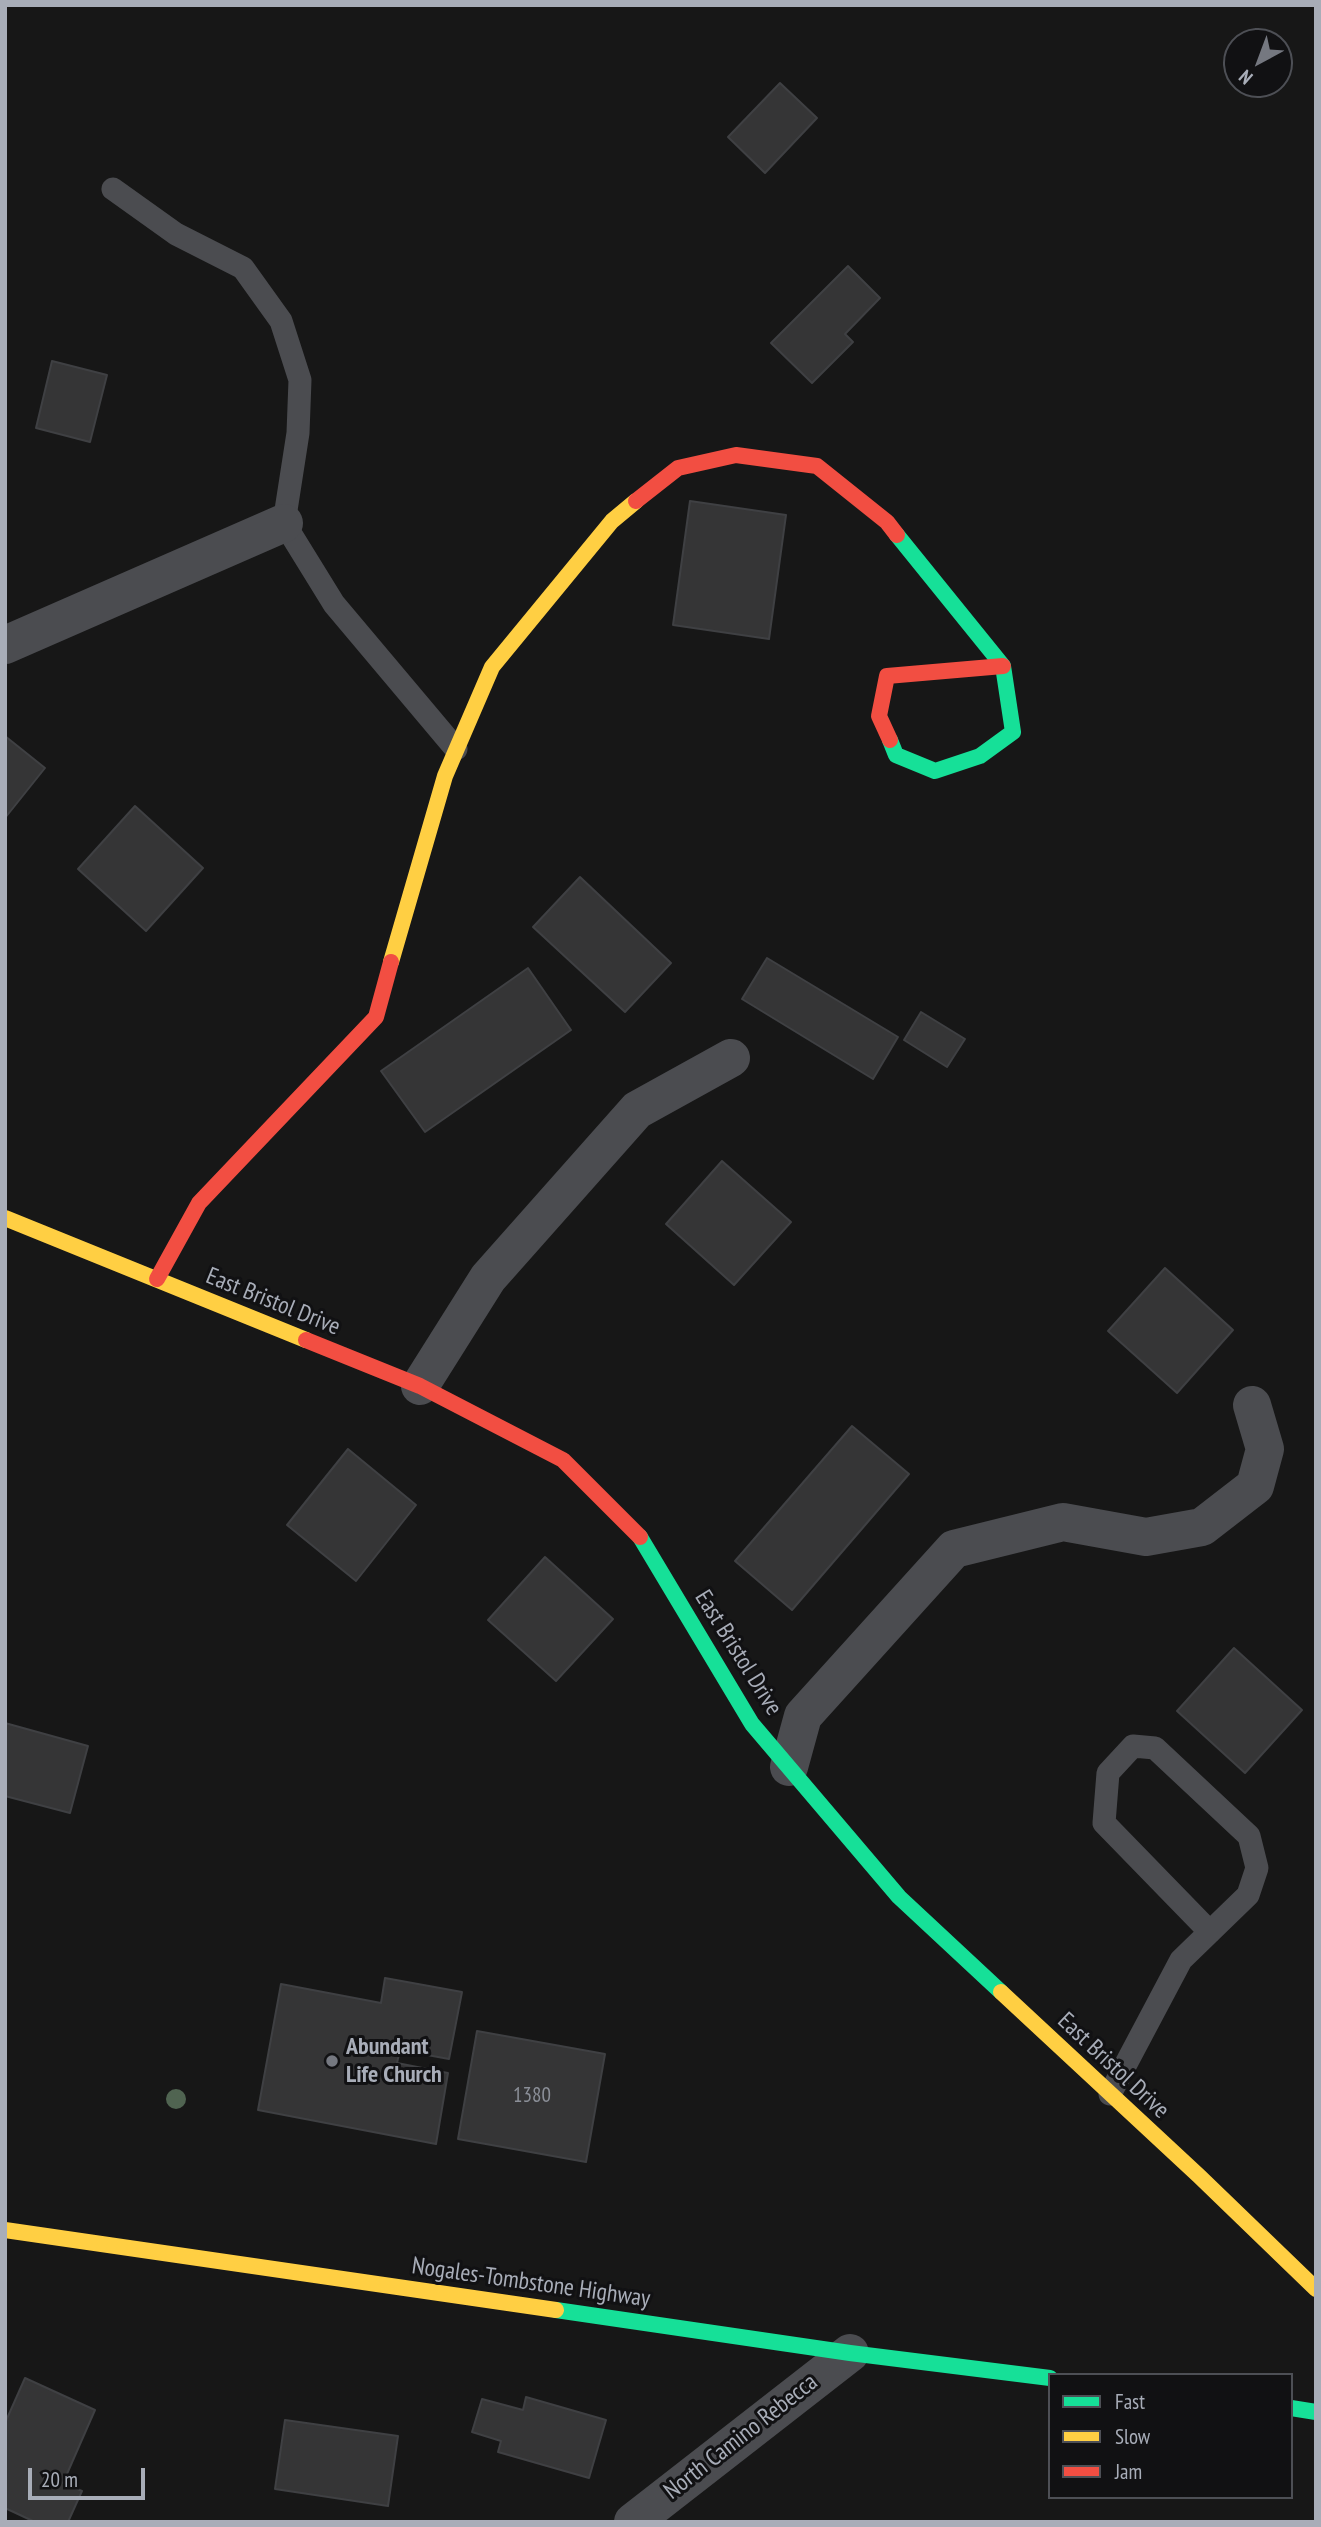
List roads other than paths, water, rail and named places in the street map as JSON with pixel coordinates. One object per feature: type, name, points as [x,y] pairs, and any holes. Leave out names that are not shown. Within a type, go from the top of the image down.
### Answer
[{"type":"street","points":[[157,1279],[199,1203],[376,1017],[445,776],[492,667],[612,521],[678,468],[736,455],[817,466],[887,522],[1003,666],[1013,732],[980,756],[935,771],[896,755],[879,716],[887,676],[1003,666]]},
{"type":"street","points":[[5,645],[284,523]]},
{"type":"street","points":[[420,1385],[488,1278],[637,1110],[730,1058]]},
{"type":"street","name":"East Bristol Drive","points":[[5,1218],[420,1385],[563,1460],[637,1531],[752,1724],[899,1897],[1316,2289]]},
{"type":"street","points":[[789,1767],[803,1716],[954,1549],[1063,1522],[1146,1537],[1202,1527],[1255,1486],[1265,1449],[1252,1405]]},
{"type":"street","name":"Nogales-Tombstone Highway","points":[[5,2230],[850,2353],[1048,2378]]},
{"type":"street","name":"North Camino Rebecca","points":[[633,2522],[850,2353]]},
{"type":"street","points":[[1293,2409],[1316,2412]]},
{"type":"lane","points":[[113,189],[176,234],[243,268],[281,321],[300,380],[298,433],[284,523],[334,604],[456,749]]},
{"type":"lane","points":[[1110,2094],[1181,1960],[1210,1932],[1248,1895],[1257,1868],[1249,1836],[1155,1748],[1133,1746],[1108,1773],[1104,1823],[1210,1932]]},
{"type":"place","name":"Abundant Life Church","points":[[332,2061]]}]
